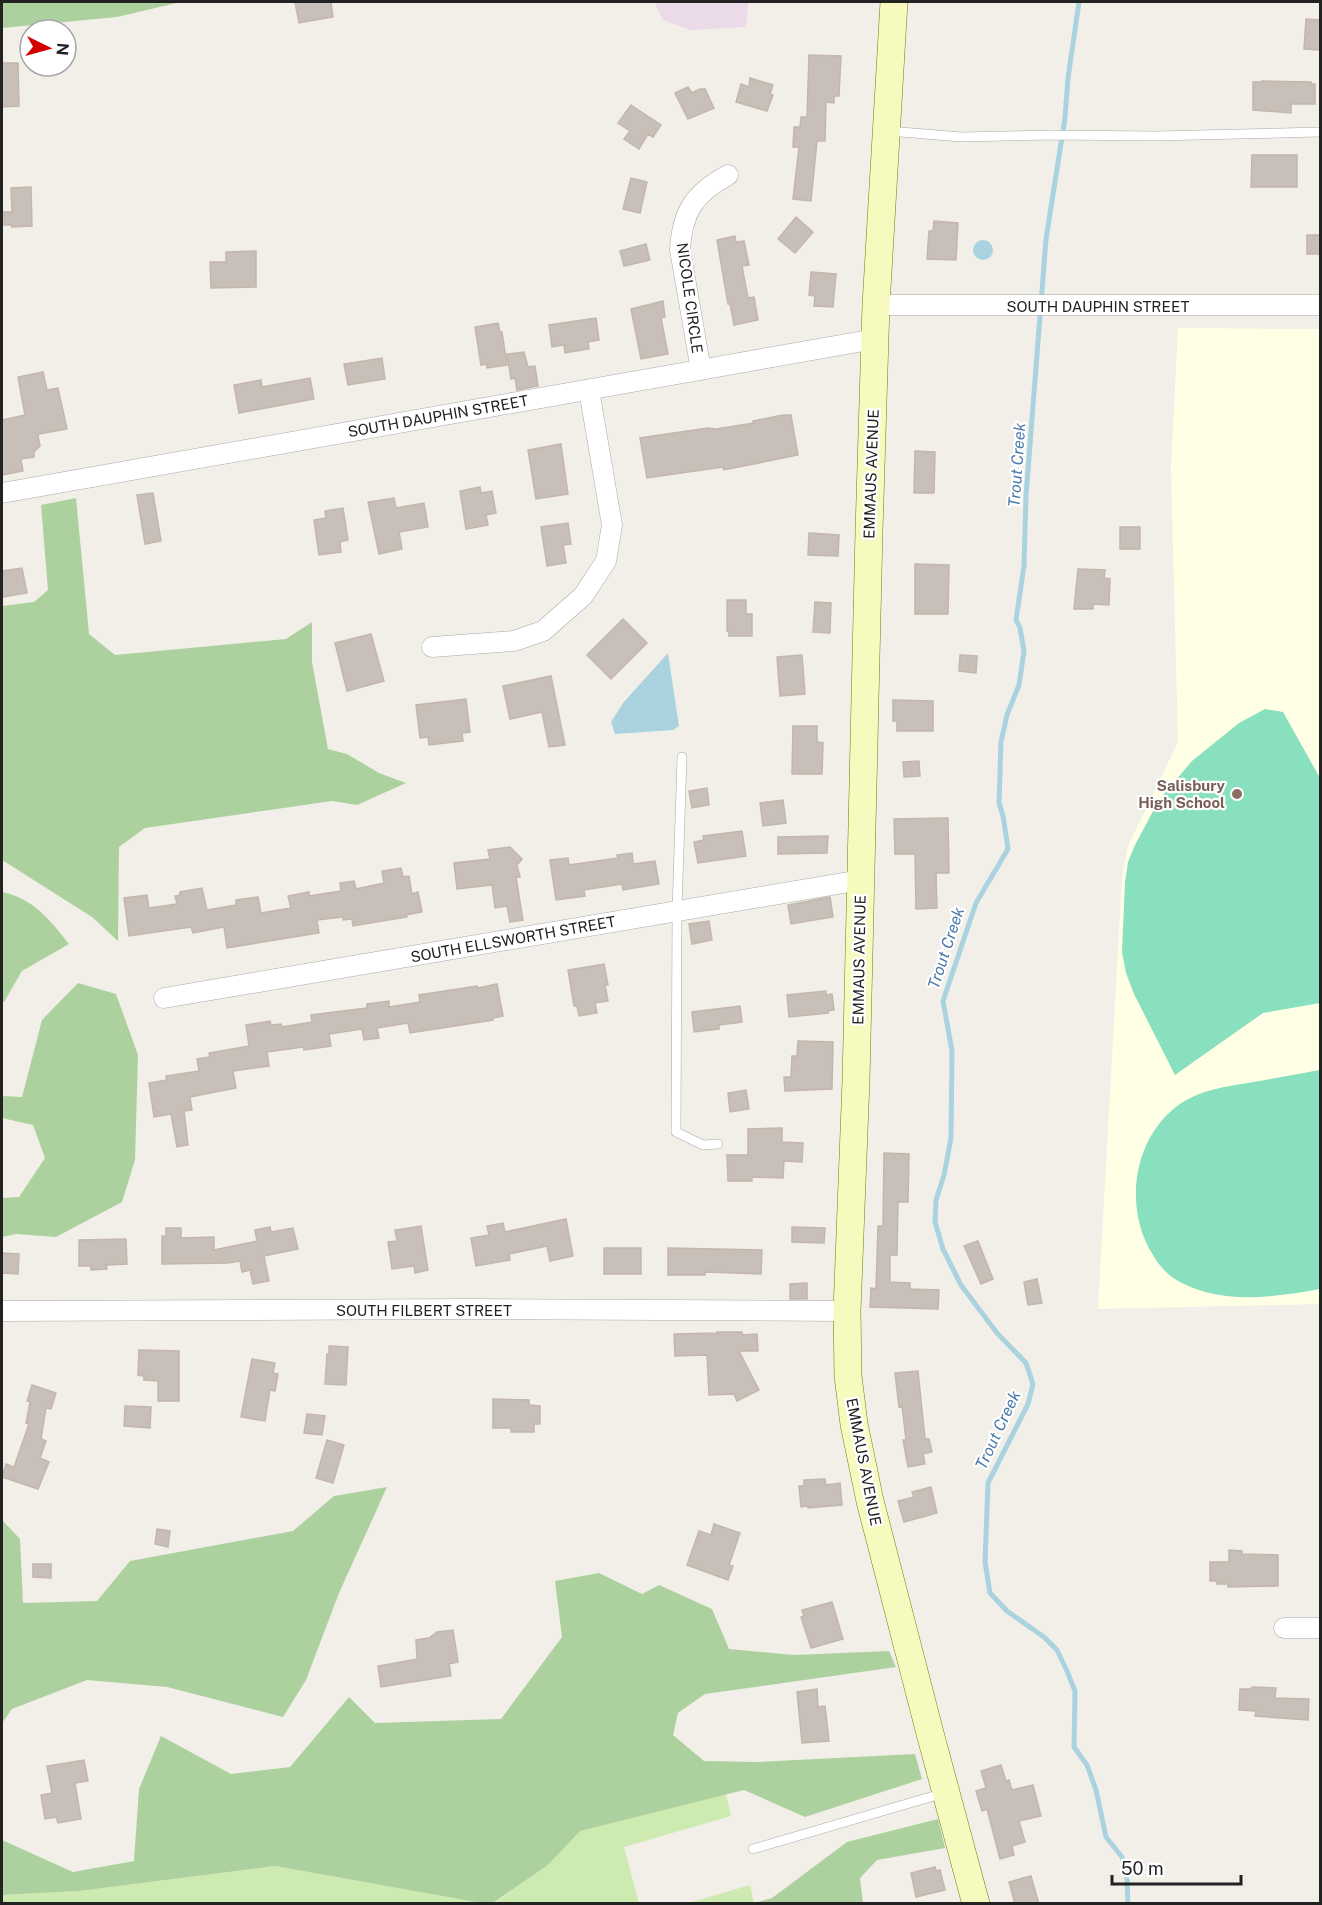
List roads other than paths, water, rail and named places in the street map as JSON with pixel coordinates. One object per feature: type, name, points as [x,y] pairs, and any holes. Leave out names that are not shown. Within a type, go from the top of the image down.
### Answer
[{"type":"main road","name":"EMMAUS AVENUE","points":[[894,2],[876,305],[856,1080],[847,1311],[848,1376],[860,1456],[976,1904]]},
{"type":"street","name":"NICOLE CIRCLE","points":[[701,370],[680,250],[681,232],[687,212],[697,197],[710,184],[728,175]]},
{"type":"street","name":"SOUTH DAUPHIN STREET","points":[[876,305],[1320,305]]},
{"type":"street","name":"SOUTH DAUPHIN STREET","points":[[2,493],[875,339]]},
{"type":"street","points":[[432,647],[514,641],[543,631],[584,596],[606,561],[612,525],[589,390]]},
{"type":"street","name":"SOUTH ELLSWORTH STREET","points":[[164,998],[861,880]]},
{"type":"street","name":"SOUTH FILBERT STREET","points":[[2,1311],[470,1309],[847,1311]]},
{"type":"street","points":[[1284,1628],[1320,1628]]},
{"type":"lane","points":[[886,131],[961,137],[1320,132]]},
{"type":"lane","points":[[682,757],[677,911],[676,1132],[703,1145],[718,1144]]},
{"type":"lane","points":[[753,1850],[946,1792]]},
{"type":"water","points":[[979,240],[987,240],[993,246],[993,254],[987,260],[979,260],[973,254],[973,246]]},
{"type":"water","points":[[668,653],[679,726],[673,730],[615,734],[611,722],[623,703]]},
{"type":"waterway","name":"Trout Creek","points":[[1079,2],[1068,78],[1065,118],[1046,239],[1026,496],[1024,566],[1016,620],[1020,628],[1024,651],[1019,685],[1007,715],[1001,742],[999,803],[1008,849],[976,903],[943,1001],[952,1051],[951,1138],[944,1175],[936,1200],[935,1222],[943,1249],[961,1285],[997,1333],[1026,1363],[1033,1384],[1028,1404],[988,1483],[985,1562],[990,1593],[1007,1611],[1044,1637],[1057,1650],[1067,1671],[1075,1691],[1074,1747],[1087,1765],[1096,1790],[1106,1837],[1122,1857],[1127,1880],[1128,1904]]},
{"type":"place","name":"Salisbury High School","points":[[1237,794]]}]
